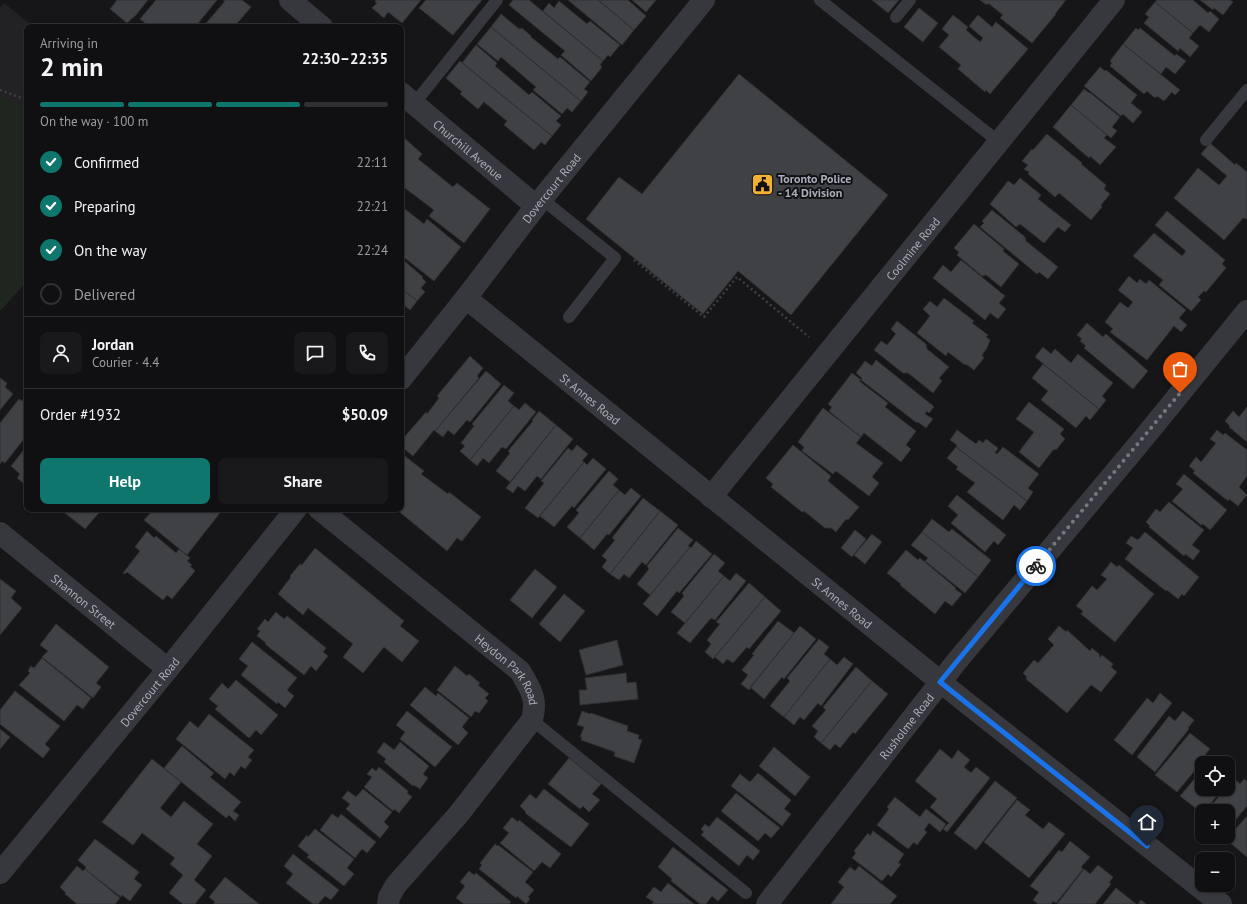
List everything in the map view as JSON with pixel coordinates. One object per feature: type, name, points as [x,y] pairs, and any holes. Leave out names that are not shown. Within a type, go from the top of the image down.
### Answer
[{"type":"street","points":[[290,0],[318,24]]},
{"type":"street","name":"Dovercourt Road","points":[[404,375],[466,298],[539,202],[704,0]]},
{"type":"street","name":"Coolmine Road","points":[[711,497],[1114,0]]},
{"type":"street","name":"Churchill Avenue","points":[[408,98],[539,202]]},
{"type":"street","name":"St Annes Road","points":[[466,298],[940,682],[1221,904]]},
{"type":"street","name":"Rusholme Road","points":[[767,904],[940,682],[1142,440],[1247,311]]},
{"type":"street","name":"Dovercourt Road","points":[[0,872],[168,669],[294,512]]},
{"type":"street","name":"Heydon Park Road","points":[[323,512],[520,671],[531,690],[535,708],[532,720],[458,815],[396,885],[389,897],[388,904]]},
{"type":"street","name":"Shannon Street","points":[[0,533],[168,669]]},
{"type":"lane","points":[[408,98],[497,0]]},
{"type":"lane","points":[[820,0],[999,142]]},
{"type":"lane","points":[[896,17],[910,0]]},
{"type":"lane","points":[[1206,140],[1247,90]]},
{"type":"lane","points":[[539,202],[615,258],[569,317]]},
{"type":"lane","points":[[532,720],[746,893]]},
{"type":"path","points":[[0,90],[24,99]]},
{"type":"path","points":[[632,259],[704,317],[737,276],[811,339]]},
{"type":"shaded area","points":[[4,3],[30,24],[24,24],[24,284],[0,311],[0,9]]},
{"type":"shaded area","points":[[0,96],[24,107],[24,284],[0,311]]},
{"type":"building","points":[[117,0],[148,0],[136,15],[127,23],[110,9]]},
{"type":"building","points":[[156,0],[217,0],[197,24],[146,24],[140,19]]},
{"type":"building","points":[[223,0],[242,0],[251,7],[237,24],[206,24],[225,1]]},
{"type":"building","points":[[376,0],[421,0],[402,23],[388,12],[384,18],[372,8],[377,3],[375,2]]},
{"type":"building","points":[[426,0],[482,0],[453,35],[419,8]]},
{"type":"building","points":[[513,0],[529,0],[603,61],[600,65],[602,67],[591,81],[561,55],[565,51],[509,5]]},
{"type":"building","points":[[568,0],[598,0],[634,30],[622,45]]},
{"type":"building","points":[[598,0],[628,0],[646,16],[634,30]]},
{"type":"building","points":[[632,0],[656,0],[646,12]]},
{"type":"building","points":[[872,0],[899,0],[888,13]]},
{"type":"building","points":[[980,0],[1066,0],[1032,43],[1000,18],[1003,15],[988,3],[987,5]]},
{"type":"building","points":[[1157,0],[1193,0],[1208,13],[1210,11],[1219,19],[1209,32],[1200,25],[1193,33],[1155,2]]},
{"type":"building","points":[[1200,0],[1230,0],[1233,2],[1223,15],[1214,8],[1213,10]]},
{"type":"building","points":[[559,1],[587,24],[590,21],[620,45],[610,57],[608,55],[603,61],[543,11],[549,3],[554,8]]},
{"type":"building","points":[[1155,2],[1193,33],[1189,38],[1199,46],[1190,57],[1180,48],[1178,51],[1144,23],[1149,17],[1145,14]]},
{"type":"building","points":[[919,8],[938,23],[923,42],[904,27]]},
{"type":"building","points":[[501,14],[519,29],[522,28],[558,59],[560,57],[590,82],[584,89],[588,92],[581,101],[491,27]]},
{"type":"building","points":[[953,15],[968,27],[966,30],[980,42],[983,38],[969,26],[978,15],[992,27],[996,22],[1028,49],[990,94],[986,90],[985,92],[958,69],[961,65],[939,47],[949,35],[942,29]]},
{"type":"building","points":[[491,27],[581,101],[572,112],[567,108],[562,114],[533,90],[536,87],[501,57],[498,61],[477,44]]},
{"type":"building","points":[[1136,28],[1138,30],[1140,28],[1175,56],[1176,54],[1186,61],[1175,74],[1166,67],[1161,74],[1123,44]]},
{"type":"building","points":[[1123,44],[1180,90],[1175,95],[1172,92],[1164,101],[1157,96],[1155,98],[1147,91],[1144,94],[1110,66],[1112,63],[1110,61]]},
{"type":"building","points":[[476,45],[497,63],[495,66],[529,95],[532,92],[561,116],[556,121],[561,125],[552,136],[462,63]]},
{"type":"building","points":[[460,61],[552,136],[545,145],[541,142],[534,150],[504,125],[507,121],[484,102],[478,109],[460,94],[462,92],[446,78]]},
{"type":"building","points":[[1100,67],[1105,71],[1106,70],[1137,95],[1131,103],[1142,112],[1133,123],[1123,114],[1121,116],[1084,86]]},
{"type":"building","name":"Toronto Police - 14 Division","points":[[739,74],[888,195],[791,315],[738,271],[703,314],[586,219],[619,177],[642,194]]},
{"type":"building","points":[[1084,89],[1120,117],[1112,127],[1117,131],[1111,138],[1071,105]]},
{"type":"building","points":[[1071,105],[1107,135],[1104,138],[1116,147],[1100,165],[1090,156],[1089,158],[1053,127]]},
{"type":"building","points":[[1047,134],[1106,185],[1104,189],[1110,194],[1101,205],[1102,207],[1091,220],[1059,193],[1055,197],[1024,169],[1028,165],[1022,161]]},
{"type":"building","points":[[404,138],[422,154],[418,159],[453,187],[457,183],[490,209],[464,243],[429,216],[434,210],[404,187]]},
{"type":"building","points":[[1210,143],[1235,165],[1236,163],[1247,172],[1247,219],[1243,218],[1224,240],[1174,198],[1198,168],[1219,185],[1227,176],[1201,154]]},
{"type":"building","points":[[1020,178],[1041,195],[1038,199],[1071,225],[1065,232],[1058,227],[1044,243],[1020,224],[1016,227],[990,204],[1008,181],[1014,185]]},
{"type":"building","points":[[404,208],[424,224],[427,219],[461,247],[434,281],[404,257]]},
{"type":"building","points":[[992,210],[1025,237],[1026,241],[1058,267],[1048,279],[1039,272],[1037,274],[980,227],[984,223],[982,221]]},
{"type":"building","points":[[1167,211],[1225,260],[1222,264],[1226,268],[1206,292],[1204,291],[1198,297],[1201,300],[1191,311],[1159,285],[1163,280],[1133,256],[1154,233],[1182,256],[1186,251],[1155,225]]},
{"type":"building","points":[[974,224],[1004,249],[1003,251],[1019,264],[1001,287],[986,275],[982,276],[957,255],[959,252],[954,248]]},
{"type":"building","points":[[961,260],[1005,296],[999,303],[1006,309],[998,319],[990,313],[985,320],[933,278],[943,265],[951,272]]},
{"type":"building","points":[[404,261],[423,277],[422,278],[426,282],[421,288],[425,292],[417,301],[404,290]]},
{"type":"building","points":[[1129,276],[1137,283],[1140,279],[1146,284],[1149,280],[1186,310],[1179,318],[1187,325],[1181,332],[1174,326],[1147,360],[1110,332],[1113,329],[1105,322],[1120,302],[1128,308],[1133,302],[1118,290]]},
{"type":"building","points":[[404,290],[417,301],[410,310],[405,306],[404,307]]},
{"type":"building","points":[[944,298],[974,321],[972,323],[988,335],[986,337],[990,340],[982,355],[984,358],[974,370],[948,352],[946,356],[917,333],[930,316],[923,309],[930,301],[937,307]]},
{"type":"building","points":[[897,321],[926,344],[927,349],[949,367],[939,378],[942,381],[933,393],[908,373],[903,373],[874,350],[881,341],[887,345],[896,334],[891,329]]},
{"type":"building","points":[[1087,323],[1103,337],[1106,334],[1148,371],[1133,389],[1084,348],[1086,346],[1080,341],[1082,339],[1077,335]]},
{"type":"building","points":[[1043,347],[1051,354],[1055,349],[1071,363],[1078,354],[1113,383],[1102,396],[1106,400],[1099,409],[1035,357]]},
{"type":"building","points":[[470,356],[483,368],[477,376],[479,378],[413,456],[404,448],[404,438],[426,412],[427,414],[439,398],[437,396]]},
{"type":"building","points":[[876,360],[934,407],[929,413],[927,411],[925,414],[933,419],[926,428],[918,422],[917,423],[861,380],[862,378],[856,373],[865,361],[872,366]]},
{"type":"building","points":[[1043,364],[1099,409],[1090,420],[1086,416],[1076,428],[1041,400],[1048,391],[1032,378]]},
{"type":"building","points":[[486,371],[501,384],[470,422],[467,420],[454,435],[448,430],[443,437],[435,431]]},
{"type":"building","points":[[852,373],[861,380],[859,381],[888,403],[885,407],[916,431],[906,445],[911,449],[901,462],[864,433],[861,437],[829,411],[832,407],[828,404]]},
{"type":"building","points":[[0,378],[7,383],[5,387],[13,394],[0,410]]},
{"type":"building","points":[[504,385],[514,393],[508,401],[514,406],[470,460],[460,451],[465,446],[461,443],[474,426],[472,424]]},
{"type":"building","points":[[24,398],[24,439],[5,463],[2,461],[0,464],[0,423],[19,399],[22,401]]},
{"type":"building","points":[[1029,402],[1064,429],[1060,434],[1065,439],[1056,450],[1054,449],[1039,468],[1019,452],[1034,432],[1016,419]]},
{"type":"building","points":[[525,403],[536,412],[506,449],[502,447],[489,463],[483,458],[477,466],[470,460],[514,406],[519,410]]},
{"type":"building","points":[[1247,407],[1247,442],[1229,427],[1230,426],[1225,421],[1233,411],[1239,417]]},
{"type":"building","points":[[823,408],[861,437],[856,443],[883,463],[872,477],[879,483],[869,496],[836,471],[833,474],[802,451],[804,447],[798,442]]},
{"type":"building","points":[[539,411],[556,425],[510,482],[496,471],[510,453],[508,451],[533,421],[532,420]]},
{"type":"building","points":[[556,425],[573,439],[541,479],[537,476],[525,491],[518,486],[513,493],[506,488]]},
{"type":"building","points":[[957,430],[976,444],[979,440],[983,443],[986,439],[998,448],[995,453],[997,454],[1003,447],[1039,474],[1028,488],[1033,492],[1027,501],[956,447],[957,445],[950,440]]},
{"type":"building","points":[[1217,430],[1223,435],[1225,433],[1247,450],[1247,476],[1239,487],[1247,495],[1238,506],[1229,499],[1228,501],[1193,473],[1195,471],[1189,466],[1196,457],[1201,462],[1216,443],[1210,439]]},
{"type":"building","points":[[577,445],[588,454],[582,461],[584,462],[538,518],[525,508],[544,483],[541,481],[568,448],[572,451]]},
{"type":"building","points":[[793,445],[831,476],[828,481],[859,507],[848,520],[846,519],[836,532],[831,528],[825,528],[804,511],[802,512],[771,487],[773,484],[766,478]]},
{"type":"building","points":[[956,447],[1027,501],[1020,510],[1014,505],[1003,520],[967,492],[975,483],[956,469],[958,467],[947,458]]},
{"type":"building","points":[[24,450],[24,484],[17,478],[20,474],[11,466]]},
{"type":"building","points":[[404,455],[424,471],[421,474],[448,494],[449,492],[481,517],[462,541],[457,538],[447,551],[400,512],[404,512]]},
{"type":"building","points":[[593,458],[606,469],[574,508],[572,506],[554,527],[540,516],[584,462],[587,465]]},
{"type":"building","points":[[609,471],[618,479],[613,485],[619,490],[580,538],[567,527],[579,513],[576,510]]},
{"type":"building","points":[[1184,474],[1227,510],[1210,530],[1203,524],[1201,525],[1172,501],[1183,489],[1176,484]]},
{"type":"building","points":[[631,488],[641,496],[609,535],[607,534],[594,550],[580,538],[619,490],[625,495]]},
{"type":"building","points":[[957,495],[1006,535],[998,545],[994,541],[985,552],[951,523],[958,515],[948,506]]},
{"type":"building","points":[[643,498],[660,511],[610,574],[602,567],[607,560],[602,556],[615,540],[612,538]]},
{"type":"building","points":[[1169,502],[1204,530],[1192,545],[1200,551],[1193,560],[1185,554],[1184,556],[1149,527],[1150,526],[1146,522],[1156,509],[1160,512]]},
{"type":"building","points":[[660,511],[678,525],[646,565],[642,562],[629,578],[624,574],[619,580],[610,574]]},
{"type":"building","points":[[64,512],[99,512],[85,529]]},
{"type":"building","points":[[151,512],[221,512],[187,555],[144,520]]},
{"type":"building","points":[[932,519],[949,532],[952,529],[991,560],[978,577],[922,532]]},
{"type":"building","points":[[678,528],[693,540],[688,546],[690,547],[650,595],[637,584],[649,569],[647,566]]},
{"type":"building","points":[[855,530],[866,539],[852,557],[841,548]]},
{"type":"building","points":[[147,531],[154,538],[156,536],[176,553],[179,549],[190,558],[187,561],[192,565],[190,566],[195,571],[172,599],[167,595],[163,600],[127,572],[125,574],[123,573],[140,551],[135,547]]},
{"type":"building","points":[[922,532],[978,577],[965,593],[925,561],[928,558],[911,545]]},
{"type":"building","points":[[1145,532],[1199,577],[1184,596],[1182,594],[1178,599],[1125,559],[1133,548],[1126,543],[1131,536],[1138,540]]},
{"type":"building","points":[[872,534],[882,542],[865,564],[854,555]]},
{"type":"building","points":[[696,541],[712,554],[679,593],[677,591],[657,616],[643,604]]},
{"type":"building","points":[[315,548],[404,621],[400,626],[419,641],[402,662],[384,647],[363,673],[343,657],[353,644],[308,608],[303,615],[278,594],[291,577],[290,576],[300,564],[302,565]]},
{"type":"building","points":[[906,550],[918,560],[920,558],[962,594],[952,606],[945,601],[935,614],[887,573]]},
{"type":"building","points":[[714,554],[725,563],[718,571],[724,576],[685,623],[671,612],[684,596],[682,593]]},
{"type":"building","points":[[1111,562],[1117,567],[1119,565],[1154,594],[1115,642],[1081,614],[1083,611],[1076,606],[1092,586],[1097,590],[1107,579],[1101,575]]},
{"type":"building","points":[[535,569],[557,587],[532,618],[510,600]]},
{"type":"building","points":[[736,573],[746,581],[715,620],[711,618],[690,643],[677,633],[724,576],[730,581]]},
{"type":"building","points":[[0,579],[16,591],[11,598],[22,608],[0,635]]},
{"type":"building","points":[[749,583],[765,597],[713,659],[705,652],[711,644],[707,640],[720,624],[716,622]]},
{"type":"building","points":[[564,594],[585,611],[560,642],[539,624]]},
{"type":"building","points":[[765,597],[781,611],[749,649],[747,647],[733,663],[727,659],[723,664],[715,657]]},
{"type":"building","points":[[276,612],[284,619],[287,616],[326,648],[323,652],[328,656],[316,671],[311,666],[304,675],[257,636],[260,631],[257,629],[265,619],[268,622]]},
{"type":"building","points":[[778,621],[794,633],[749,690],[741,684],[748,675],[742,670],[754,655],[752,654]]},
{"type":"building","points":[[56,624],[109,667],[96,683],[101,687],[93,698],[42,657],[48,651],[40,645]]},
{"type":"building","points":[[800,626],[816,639],[784,679],[782,677],[764,699],[750,687]]},
{"type":"building","points":[[1059,626],[1066,632],[1067,630],[1090,651],[1092,648],[1099,654],[1100,658],[1102,655],[1113,664],[1111,667],[1117,672],[1101,692],[1091,685],[1067,713],[1026,679],[1027,677],[1023,673],[1034,660],[1038,663],[1054,645],[1048,639]]},
{"type":"building","points":[[819,639],[829,647],[824,654],[830,659],[784,717],[770,706],[790,681],[787,678]]},
{"type":"building","points":[[617,640],[623,665],[586,675],[579,650]]},
{"type":"building","points":[[252,642],[297,678],[287,690],[294,696],[285,708],[278,702],[277,704],[241,675],[248,666],[239,659]]},
{"type":"building","points":[[844,657],[853,664],[821,706],[818,703],[804,720],[800,717],[794,725],[784,717],[830,659],[837,665]]},
{"type":"building","points":[[42,658],[91,698],[83,709],[77,705],[64,721],[19,685],[30,673],[28,671],[31,666],[34,668]]},
{"type":"building","points":[[455,666],[467,676],[469,674],[480,683],[478,685],[489,694],[485,698],[488,701],[479,713],[475,711],[471,717],[437,690]]},
{"type":"building","points":[[856,667],[872,681],[821,743],[814,737],[818,731],[812,726],[826,710],[823,707]]},
{"type":"building","points":[[626,673],[627,683],[636,682],[638,699],[580,705],[579,690],[587,690],[585,678]]},
{"type":"building","points":[[236,680],[278,715],[261,735],[256,730],[249,738],[215,709],[218,706],[209,699],[222,683],[228,689]]},
{"type":"building","points":[[872,681],[888,694],[855,734],[853,732],[840,748],[835,744],[830,750],[821,743]]},
{"type":"building","points":[[425,687],[436,696],[438,693],[469,718],[462,727],[468,733],[458,745],[410,705]]},
{"type":"building","points":[[15,691],[60,726],[45,744],[50,749],[43,758],[0,724],[0,710]]},
{"type":"building","points":[[1160,693],[1172,703],[1132,755],[1114,740],[1147,698],[1153,703]]},
{"type":"building","points":[[407,711],[452,747],[435,767],[400,739],[405,732],[396,725]]},
{"type":"building","points":[[582,711],[628,726],[627,731],[639,735],[638,739],[642,740],[634,763],[614,756],[615,752],[581,740],[582,737],[580,737],[584,727],[577,725]]},
{"type":"building","points":[[1183,711],[1194,720],[1188,728],[1189,729],[1155,772],[1137,757],[1169,716],[1175,721]]},
{"type":"building","points":[[209,714],[254,750],[248,757],[252,760],[245,769],[241,766],[234,776],[230,772],[225,779],[176,739],[190,721],[198,728]]},
{"type":"building","points":[[0,729],[10,737],[0,749]]},
{"type":"building","points":[[1190,733],[1210,749],[1204,756],[1195,756],[1195,770],[1177,792],[1155,775]]},
{"type":"building","points":[[384,742],[394,750],[400,742],[429,766],[423,774],[428,778],[420,789],[414,785],[413,786],[384,762],[386,759],[377,752]]},
{"type":"building","points":[[182,746],[214,773],[210,777],[241,802],[233,811],[239,815],[235,821],[229,815],[226,818],[164,768]]},
{"type":"building","points":[[774,747],[810,777],[795,796],[759,766]]},
{"type":"building","points":[[940,749],[952,759],[958,750],[970,760],[964,767],[971,773],[976,767],[990,778],[947,832],[943,829],[949,823],[930,807],[937,799],[915,781]]},
{"type":"building","points":[[569,758],[601,784],[592,794],[600,800],[589,812],[583,806],[580,809],[548,784]]},
{"type":"building","points":[[152,759],[181,782],[160,808],[171,817],[184,801],[213,824],[197,844],[212,856],[194,880],[206,890],[195,904],[183,904],[169,893],[183,875],[170,864],[175,858],[142,833],[133,845],[102,822]]},
{"type":"building","points":[[379,767],[408,791],[407,793],[412,797],[399,813],[394,809],[393,811],[364,787],[372,777],[367,774],[372,768],[376,771]]},
{"type":"building","points":[[758,773],[791,800],[784,809],[791,814],[782,826],[731,786],[740,774],[750,782]]},
{"type":"building","points":[[1195,778],[1195,796],[1217,796],[1210,804],[1195,804],[1195,808],[1180,796]]},
{"type":"building","points":[[1244,779],[1247,781],[1247,806],[1235,821],[1235,804],[1213,804],[1219,796],[1235,796],[1235,780],[1240,784]]},
{"type":"building","points":[[995,781],[1017,798],[976,850],[954,833]]},
{"type":"building","points":[[363,789],[392,812],[384,822],[389,827],[380,838],[346,809],[350,804],[342,798],[348,791],[356,797]]},
{"type":"building","points":[[544,789],[589,824],[571,847],[525,813],[526,812],[520,806],[530,794],[536,799]]},
{"type":"building","points":[[736,793],[780,828],[771,838],[765,833],[758,841],[721,811]]},
{"type":"building","points":[[895,797],[920,817],[926,809],[946,824],[940,832],[929,823],[924,830],[927,832],[917,845],[914,842],[908,849],[877,825],[889,809],[887,807]]},
{"type":"building","points":[[1017,800],[1030,810],[1025,815],[1043,829],[1049,822],[1065,834],[1029,878],[984,842]]},
{"type":"building","points":[[332,814],[338,818],[341,814],[376,842],[367,853],[362,849],[355,858],[320,830]]},
{"type":"building","points":[[1247,816],[1247,857],[1232,844],[1235,844],[1235,830]]},
{"type":"building","points":[[512,817],[518,822],[519,820],[561,854],[550,868],[542,862],[534,871],[500,843],[509,833],[503,828]]},
{"type":"building","points":[[717,817],[760,851],[753,860],[747,855],[739,866],[701,835],[704,832],[701,829],[705,824],[709,827]]},
{"type":"building","points":[[315,829],[354,859],[347,868],[354,874],[344,886],[307,857],[309,855],[298,846],[307,835],[308,837]]},
{"type":"building","points":[[873,831],[904,854],[898,863],[901,864],[891,877],[888,874],[882,881],[852,858],[856,853],[854,851],[868,833],[870,836]]},
{"type":"building","points":[[95,839],[139,872],[134,879],[142,885],[130,901],[122,895],[121,897],[85,869],[86,867],[78,860]]},
{"type":"building","points":[[1070,841],[1090,857],[1081,867],[1083,869],[1056,903],[1053,901],[1051,904],[1038,904],[1033,900],[1039,892],[1030,886],[1059,850],[1062,852]]},
{"type":"building","points":[[495,844],[533,872],[525,882],[534,890],[528,897],[530,899],[526,904],[479,869],[482,865],[480,863]]},
{"type":"building","points":[[673,847],[728,890],[718,901],[712,896],[706,904],[700,904],[671,881],[672,879],[658,867]]},
{"type":"building","points":[[293,854],[339,890],[331,900],[325,896],[318,904],[313,904],[286,883],[293,874],[284,866]]},
{"type":"building","points":[[1098,865],[1113,877],[1109,883],[1111,884],[1095,904],[1057,904],[1084,869],[1090,874]]},
{"type":"building","points":[[77,866],[83,871],[85,869],[120,898],[115,904],[77,904],[65,894],[66,893],[60,887]]},
{"type":"building","points":[[859,866],[897,896],[890,904],[831,904],[844,887],[838,882],[850,867],[855,871]]},
{"type":"building","points":[[469,871],[474,875],[476,873],[511,902],[509,904],[464,904],[456,898],[465,886],[460,882]]},
{"type":"building","points":[[225,877],[259,904],[213,904],[215,902],[209,897]]},
{"type":"building","points":[[668,883],[694,904],[652,904],[654,902],[646,897],[654,887],[661,892]]},
{"type":"building","points":[[1116,888],[1136,904],[1103,904]]},
{"type":"building","points":[[1141,900],[1146,904],[1138,904]]},
{"type":"way so far","points":[[1036,566],[1180,393]]},
{"type":"place","name":"Toronto Police - 14 Division","points":[[763,185]]},
{"type":"route","points":[[1036,566],[940,682],[1147,846]]}]
